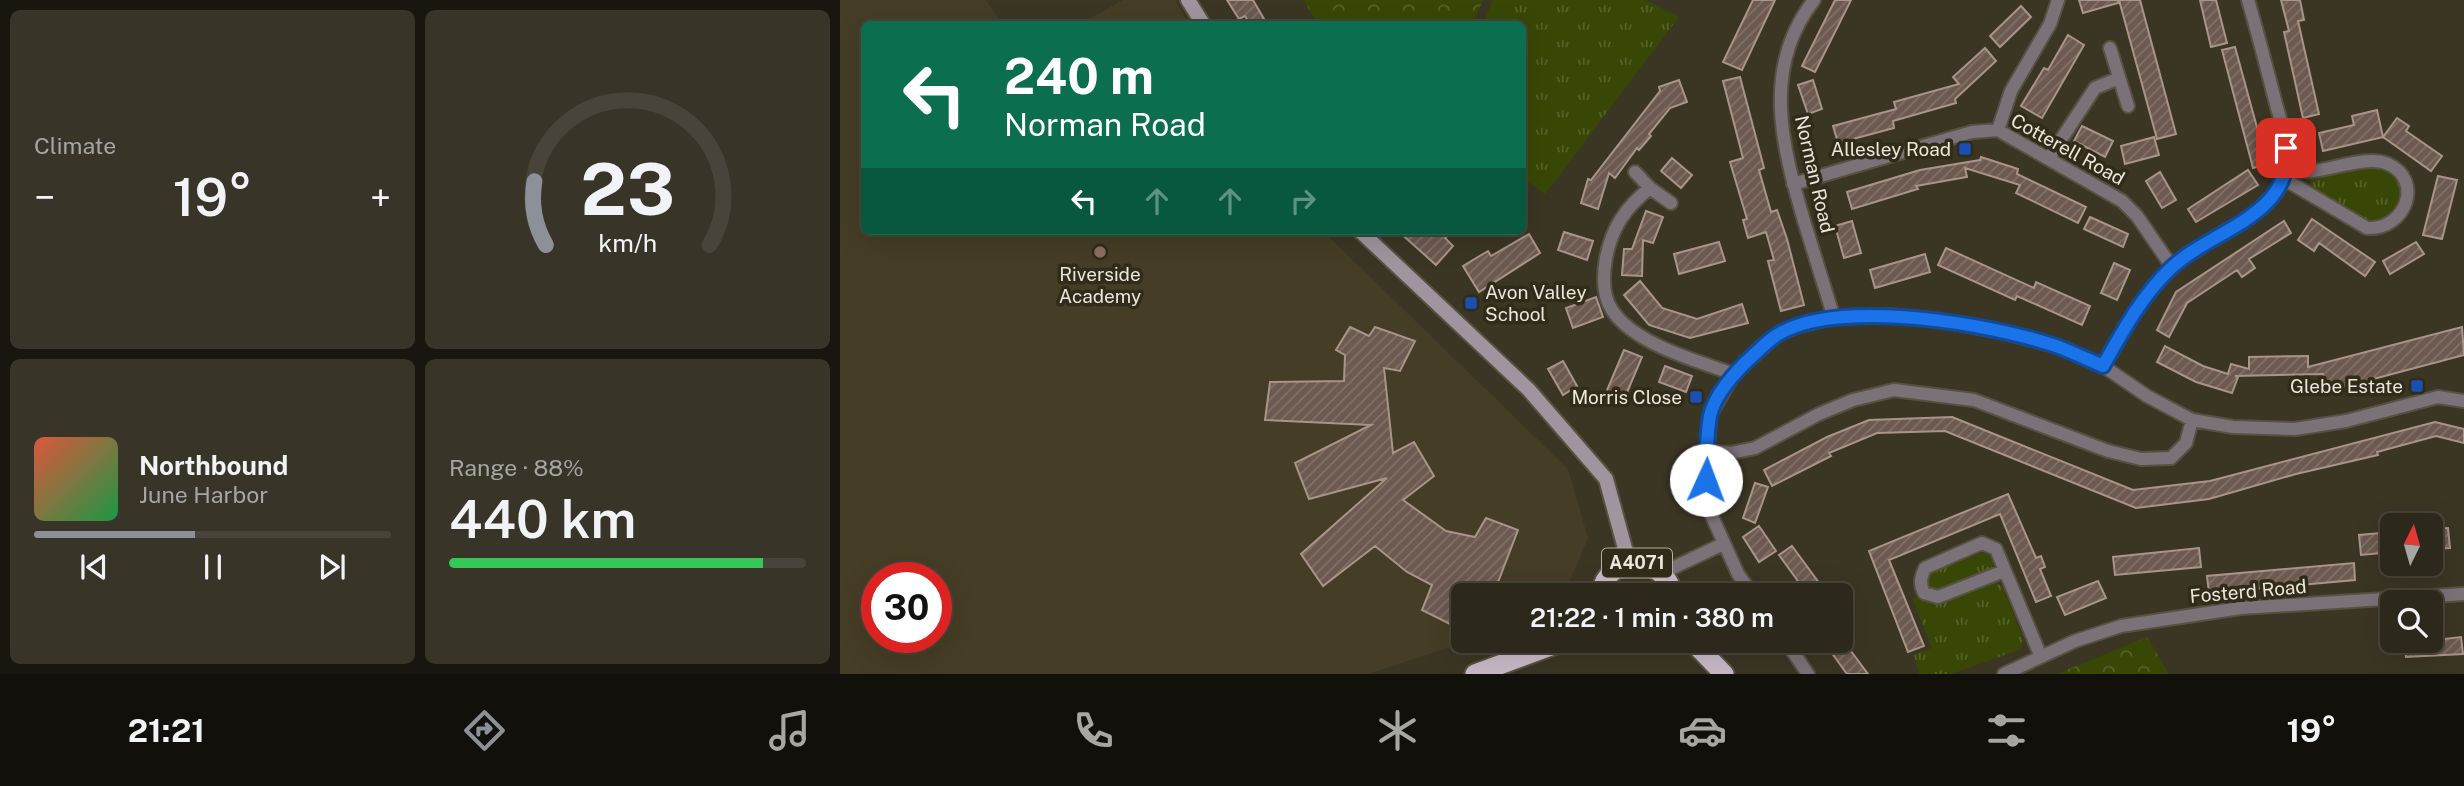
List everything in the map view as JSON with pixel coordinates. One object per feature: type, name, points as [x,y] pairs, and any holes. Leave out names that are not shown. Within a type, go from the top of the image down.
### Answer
[{"type":"highway","name":"A4071","points":[[1605,583],[1608,576],[1629,563],[1652,566],[1670,583]]},
{"type":"highway","points":[[1475,674],[1532,653]]},
{"type":"highway","points":[[1703,653],[1724,674]]},
{"type":"main road","points":[[1188,0],[1201,21]]},
{"type":"main road","points":[[1364,235],[1530,390],[1606,479],[1629,563]]},
{"type":"street","name":"Norman Road","points":[[1814,0],[1791,38],[1779,99],[1793,184],[1834,318]]},
{"type":"street","points":[[1998,130],[2011,91],[2050,24],[2058,0]]},
{"type":"street","points":[[2103,366],[2136,308],[2172,267],[2258,210],[2275,195],[2285,174],[2283,132],[2248,0]]},
{"type":"street","points":[[2110,48],[2128,106]]},
{"type":"street","points":[[2049,158],[2095,88],[2119,78]]},
{"type":"street","name":"Cotterell Road","points":[[1793,184],[1972,132],[1998,130],[2122,201],[2137,216],[2172,267]]},
{"type":"street","points":[[2368,162],[2388,164],[2402,175],[2406,183],[2405,202],[2403,209],[2390,224],[2379,229],[2367,228],[2285,174],[2368,162]]},
{"type":"street","points":[[1635,172],[1650,188],[1671,203]]},
{"type":"street","points":[[1650,188],[1619,218],[1611,236],[1603,284],[1612,310],[1632,330],[1668,350],[1734,374]]},
{"type":"street","points":[[1745,583],[1723,544],[1710,512],[1706,480],[1710,415],[1734,374],[1777,335],[1798,326],[1834,318],[1888,315],[1931,319],[2005,333],[2059,347],[2103,366],[2147,396],[2192,420],[2233,427],[2295,429],[2346,421],[2438,397],[2464,401]]},
{"type":"street","points":[[1707,451],[1731,453],[1755,448],[1830,409],[1894,390],[1974,400],[2108,451],[2141,458],[2171,458],[2186,443],[2192,420]]},
{"type":"street","points":[[2004,571],[1938,597],[1924,593],[1921,587],[1925,568],[1982,543],[1989,544],[1996,549],[2041,657]]},
{"type":"street","points":[[1662,573],[1723,544]]},
{"type":"street","name":"Fosterd Road","points":[[2004,674],[2075,641],[2121,626],[2241,608],[2464,594]]},
{"type":"street","points":[[1794,653],[1808,674]]},
{"type":"shaded area","points":[[840,0],[986,0],[1000,21],[861,21],[861,235],[1327,235],[1568,469],[1588,538],[1569,583],[1451,583],[1451,647],[1368,674],[840,674]]},
{"type":"shaded area","points":[[1123,0],[1175,0],[1187,21],[1085,21]]},
{"type":"green space","points":[[1304,0],[1483,0],[1474,21],[1315,21]]},
{"type":"green space","points":[[1493,0],[1645,0],[1679,17],[1545,194],[1526,180],[1526,21],[1484,21]]},
{"type":"green space","points":[[2375,167],[2389,170],[2400,189],[2396,207],[2388,217],[2377,222],[2356,217],[2310,185],[2310,179]]},
{"type":"green space","points":[[1982,553],[1989,555],[1993,562],[1992,569],[1936,591],[1926,583],[1930,573]]},
{"type":"green space","points":[[1993,581],[2002,586],[2024,641],[2019,650],[1951,674],[1919,674],[1914,655],[1932,648],[1912,597],[1942,602]]},
{"type":"green space","points":[[2147,637],[2169,674],[2057,674]]},
{"type":"building","points":[[1227,0],[1253,0],[1265,21],[1248,21],[1245,16],[1239,19]]},
{"type":"building","points":[[1753,0],[1775,0],[1742,70],[1723,62]]},
{"type":"building","points":[[1835,0],[1851,0],[1815,72],[1802,66]]},
{"type":"building","points":[[2079,0],[2118,0],[2118,3],[2083,13]]},
{"type":"building","points":[[2119,0],[2140,0],[2176,134],[2157,139]]},
{"type":"building","points":[[2200,0],[2216,0],[2227,43],[2211,47]]},
{"type":"building","points":[[2281,0],[2300,0],[2304,20],[2298,21],[2319,114],[2303,118],[2284,32],[2289,31]]},
{"type":"building","points":[[2021,6],[2031,17],[2000,47],[1990,36]]},
{"type":"building","points":[[2068,35],[2084,45],[2042,118],[2021,106],[2044,68],[2048,70]]},
{"type":"building","points":[[2235,47],[2267,164],[2253,168],[2222,50]]},
{"type":"building","points":[[1985,48],[1996,61],[1955,99],[1956,103],[1893,121],[1894,128],[1838,143],[1833,126],[1896,109],[1894,102],[1959,84],[1953,77]]},
{"type":"building","points":[[1740,77],[1764,168],[1759,170],[1771,212],[1777,210],[1787,239],[1804,305],[1781,311],[1768,261],[1774,260],[1766,232],[1748,238],[1743,220],[1747,219],[1730,162],[1743,158],[1723,81]]},
{"type":"building","points":[[1679,80],[1687,102],[1670,108],[1649,134],[1651,136],[1639,150],[1637,148],[1615,178],[1609,173],[1598,209],[1581,203],[1588,179],[1591,180],[1660,91],[1659,87]]},
{"type":"building","points":[[1813,80],[1822,109],[1808,114],[1798,85]]},
{"type":"building","points":[[2377,110],[2383,137],[2323,151],[2319,133],[2354,125],[2352,116]]},
{"type":"building","points":[[2397,118],[2409,126],[2406,131],[2442,156],[2431,171],[2383,137]]},
{"type":"building","points":[[2082,126],[2113,141],[2105,157],[2074,141]]},
{"type":"building","points":[[2154,137],[2159,155],[2125,164],[2121,146]]},
{"type":"building","points":[[1981,157],[2018,169],[2017,174],[2086,207],[2078,223],[2016,193],[2020,185],[1965,168],[1967,177],[1916,186],[1918,189],[1852,209],[1847,192],[1920,170],[1980,160]]},
{"type":"building","points":[[1672,158],[1692,175],[1681,188],[1661,171]]},
{"type":"building","points":[[2248,170],[2258,185],[2196,222],[2188,209]]},
{"type":"building","points":[[2160,172],[2176,200],[2162,208],[2146,181]]},
{"type":"building","points":[[2438,176],[2457,180],[2442,239],[2423,235]]},
{"type":"building","points":[[1646,211],[1663,217],[1653,243],[1643,240],[1642,276],[1622,275],[1624,249],[1632,249]]},
{"type":"building","points":[[2090,217],[2128,234],[2123,247],[2084,229]]},
{"type":"building","points":[[2312,219],[2375,262],[2365,276],[2319,243],[2314,251],[2298,240]]},
{"type":"building","points":[[1852,221],[1861,253],[1844,258],[1835,226]]},
{"type":"building","points":[[2284,221],[2291,233],[2249,259],[2255,268],[2242,277],[2237,270],[2187,303],[2169,337],[2157,330],[2176,292]]},
{"type":"building","points":[[1564,232],[1593,241],[1587,260],[1558,250]]},
{"type":"building","points":[[1529,234],[1540,253],[1479,292],[1463,266],[1488,251],[1491,256]]},
{"type":"building","points":[[1402,235],[1448,235],[1445,238],[1453,246],[1436,265]]},
{"type":"building","points":[[1719,242],[1725,261],[1679,274],[1674,254]]},
{"type":"building","points":[[2416,242],[2424,254],[2390,274],[2383,261]]},
{"type":"building","points":[[1946,248],[2034,288],[2036,282],[2090,306],[2082,325],[2017,296],[2015,300],[1938,265]]},
{"type":"building","points":[[1925,254],[1930,272],[1875,288],[1870,270]]},
{"type":"building","points":[[2114,263],[2130,270],[2117,300],[2101,293]]},
{"type":"building","points":[[1640,281],[1662,308],[1697,319],[1742,304],[1748,323],[1690,338],[1649,325],[1624,295]]},
{"type":"building","points":[[1596,297],[1603,317],[1573,328],[1566,308]]},
{"type":"building","points":[[1350,327],[1369,336],[1375,327],[1415,341],[1400,371],[1384,368],[1393,453],[1414,442],[1434,476],[1403,500],[1446,531],[1475,537],[1486,518],[1518,530],[1498,583],[1451,583],[1451,624],[1422,610],[1432,585],[1407,572],[1375,546],[1323,586],[1301,554],[1387,478],[1309,499],[1295,463],[1371,425],[1265,420],[1270,382],[1344,381],[1345,355],[1336,350]]},
{"type":"building","points":[[2462,327],[2464,355],[2328,391],[2323,374],[2235,376],[2238,377],[2232,393],[2196,382],[2157,362],[2165,346],[2203,366],[2228,374],[2231,364],[2249,369],[2249,357],[2308,356],[2308,367]]},
{"type":"building","points":[[1624,350],[1642,357],[1623,402],[1605,395]]},
{"type":"building","points":[[1563,361],[1577,386],[1563,395],[1548,369]]},
{"type":"building","points":[[1665,366],[1692,376],[1686,392],[1659,382]]},
{"type":"building","points":[[1952,417],[2133,490],[2210,481],[2435,422],[2464,429],[2464,443],[2436,436],[2377,452],[2378,455],[2296,474],[2209,499],[2136,508],[1945,431],[1877,433],[1829,453],[1831,456],[1772,486],[1764,470],[1827,437],[1869,420]]},
{"type":"building","points":[[1755,483],[1768,487],[1755,523],[1743,518]]},
{"type":"building","points":[[2008,494],[2036,558],[2041,556],[2045,567],[2040,569],[2051,596],[2036,602],[2000,514],[1889,560],[1924,646],[1908,652],[1869,551]]},
{"type":"building","points":[[1759,526],[1776,551],[1759,562],[1743,537]]},
{"type":"building","points":[[2443,528],[2448,528],[2450,548],[2443,548]]},
{"type":"building","points":[[2380,533],[2380,553],[2361,555],[2359,535]]},
{"type":"building","points":[[1792,546],[1819,583],[1799,583],[1779,555]]},
{"type":"building","points":[[2199,548],[2201,567],[2115,575],[2113,557]]},
{"type":"building","points":[[2354,563],[2355,580],[2209,593],[2207,576]]},
{"type":"building","points":[[2098,581],[2106,598],[2065,615],[2057,597]]},
{"type":"building","points":[[2461,637],[2463,654],[2406,657],[2406,653],[2443,653],[2443,639]]},
{"type":"building","points":[[1832,653],[1852,653],[1868,674],[1847,674]]},
{"type":"place","name":"Allesley Road","points":[[1965,149]]},
{"type":"place","name":"Riverside Academy","points":[[1100,252]]},
{"type":"place","name":"Avon Valley School","points":[[1471,303]]},
{"type":"place","name":"Glebe Estate","points":[[2417,386]]},
{"type":"place","name":"Morris Close","points":[[1696,397]]},
{"type":"route","points":[[1706,480],[1710,415],[1719,396],[1734,374],[1756,353],[1777,335],[1798,326],[1834,318],[1888,315],[1931,319],[2005,333],[2059,347],[2103,366],[2136,308],[2172,267],[2258,210],[2275,195],[2287,169],[2286,148]]}]
